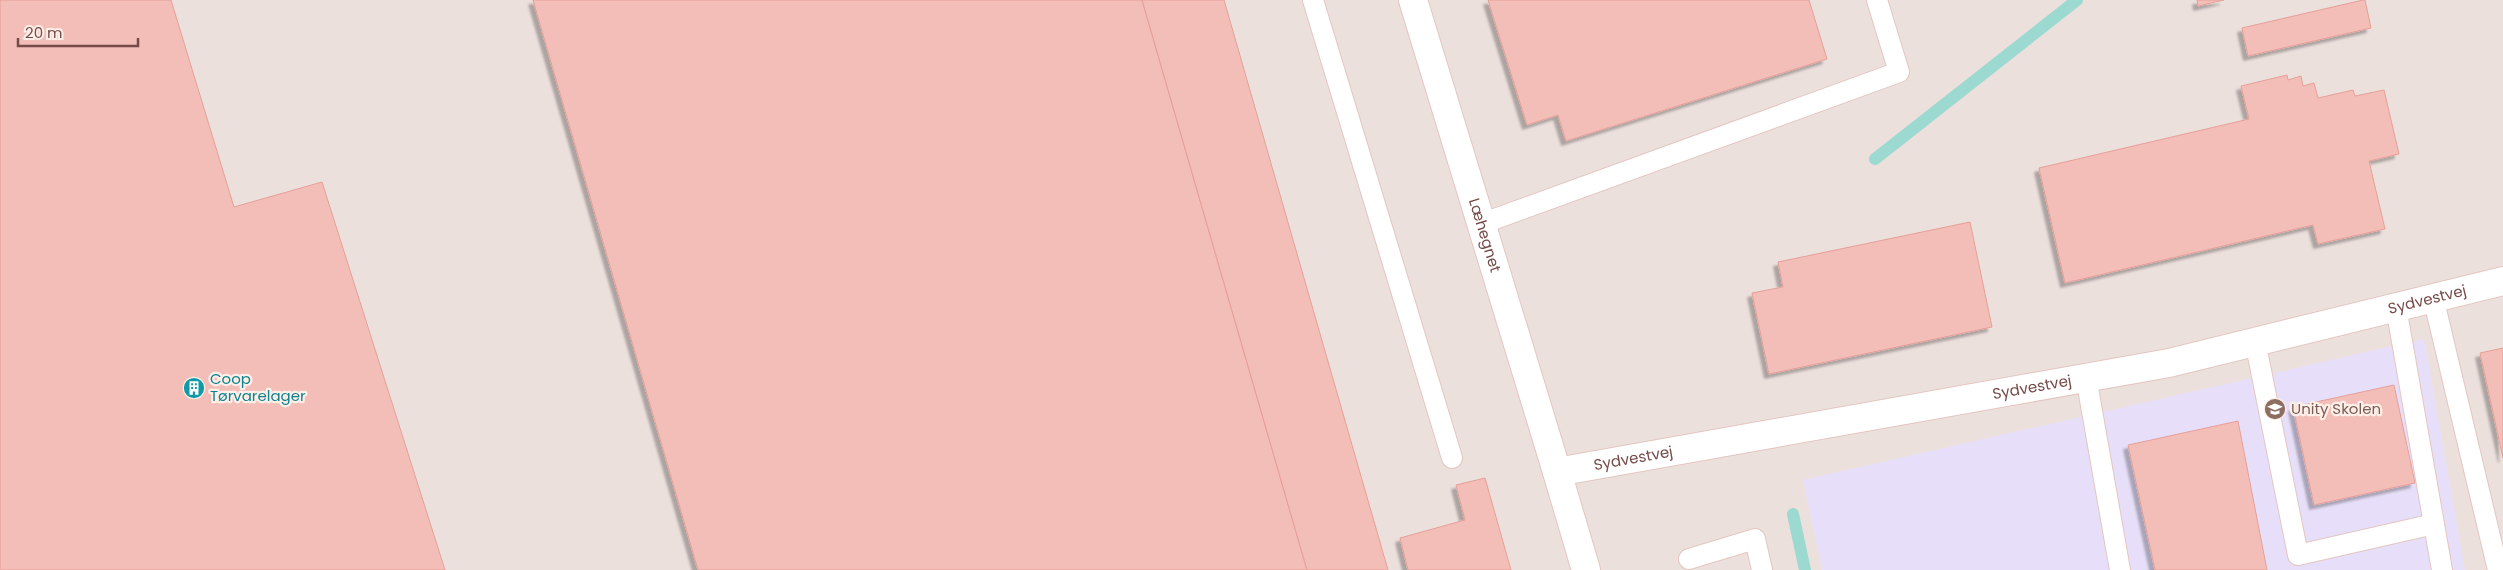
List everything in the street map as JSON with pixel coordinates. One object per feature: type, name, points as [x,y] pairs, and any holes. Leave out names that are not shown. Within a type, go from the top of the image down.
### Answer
[{"type":"street","name":"Læhegnet","points":[[1413,0],[1586,570]]},
{"type":"street","name":"Sydvestvej","points":[[1557,472],[2169,363],[2503,280]]},
{"type":"lane","points":[[1313,0],[1452,458]]},
{"type":"lane","points":[[1481,224],[1899,72],[1877,0]]},
{"type":"lane","points":[[2433,298],[2498,570]]},
{"type":"lane","points":[[2396,307],[2442,570]]},
{"type":"lane","points":[[2255,341],[2298,555],[2434,524]]},
{"type":"lane","points":[[2086,377],[2120,570]]},
{"type":"lane","points":[[1689,559],[1755,539],[1762,570]]},
{"type":"shaded area","points":[[0,0],[2503,0],[2503,570],[0,570]]},
{"type":"shaded area","name":"Unity Skolen","points":[[2424,339],[2465,570],[1822,570],[1803,480]]},
{"type":"building","name":"Coop Tørvarelager","points":[[0,0],[171,0],[234,207],[322,182],[445,570],[0,570]]},
{"type":"building","points":[[533,0],[1142,0],[1307,570],[698,570]]},
{"type":"building","points":[[1142,0],[1224,0],[1388,570],[1307,570]]},
{"type":"building","points":[[1488,0],[1809,0],[1827,59],[1566,141],[1558,115],[1527,125]]},
{"type":"building","points":[[2197,0],[2224,0],[2198,6]]},
{"type":"building","points":[[2365,0],[2371,28],[2248,56],[2242,28]]},
{"type":"building","points":[[2287,75],[2288,80],[2301,76],[2303,86],[2314,83],[2318,98],[2353,90],[2355,96],[2384,90],[2399,154],[2369,161],[2385,229],[2318,244],[2313,225],[2065,283],[2039,168],[2249,119],[2241,86]]},
{"type":"building","points":[[1970,222],[1992,327],[1769,374],[1752,293],[1783,287],[1778,262]]},
{"type":"building","points":[[2503,348],[2503,458],[2480,353]]},
{"type":"building","points":[[2394,385],[2415,483],[2314,505],[2293,407]]},
{"type":"building","points":[[2238,421],[2267,570],[2155,570],[2128,445]]},
{"type":"building","points":[[1485,478],[1511,570],[1408,570],[1400,538],[1465,520],[1456,485]]},
{"type":"waterway","points":[[1875,159],[2077,0]]},
{"type":"waterway","points":[[1793,514],[1805,570]]},
{"type":"place","name":"Coop Tørvarelager","points":[[194,388]]},
{"type":"place","name":"Unity Skolen","points":[[2275,409]]}]
